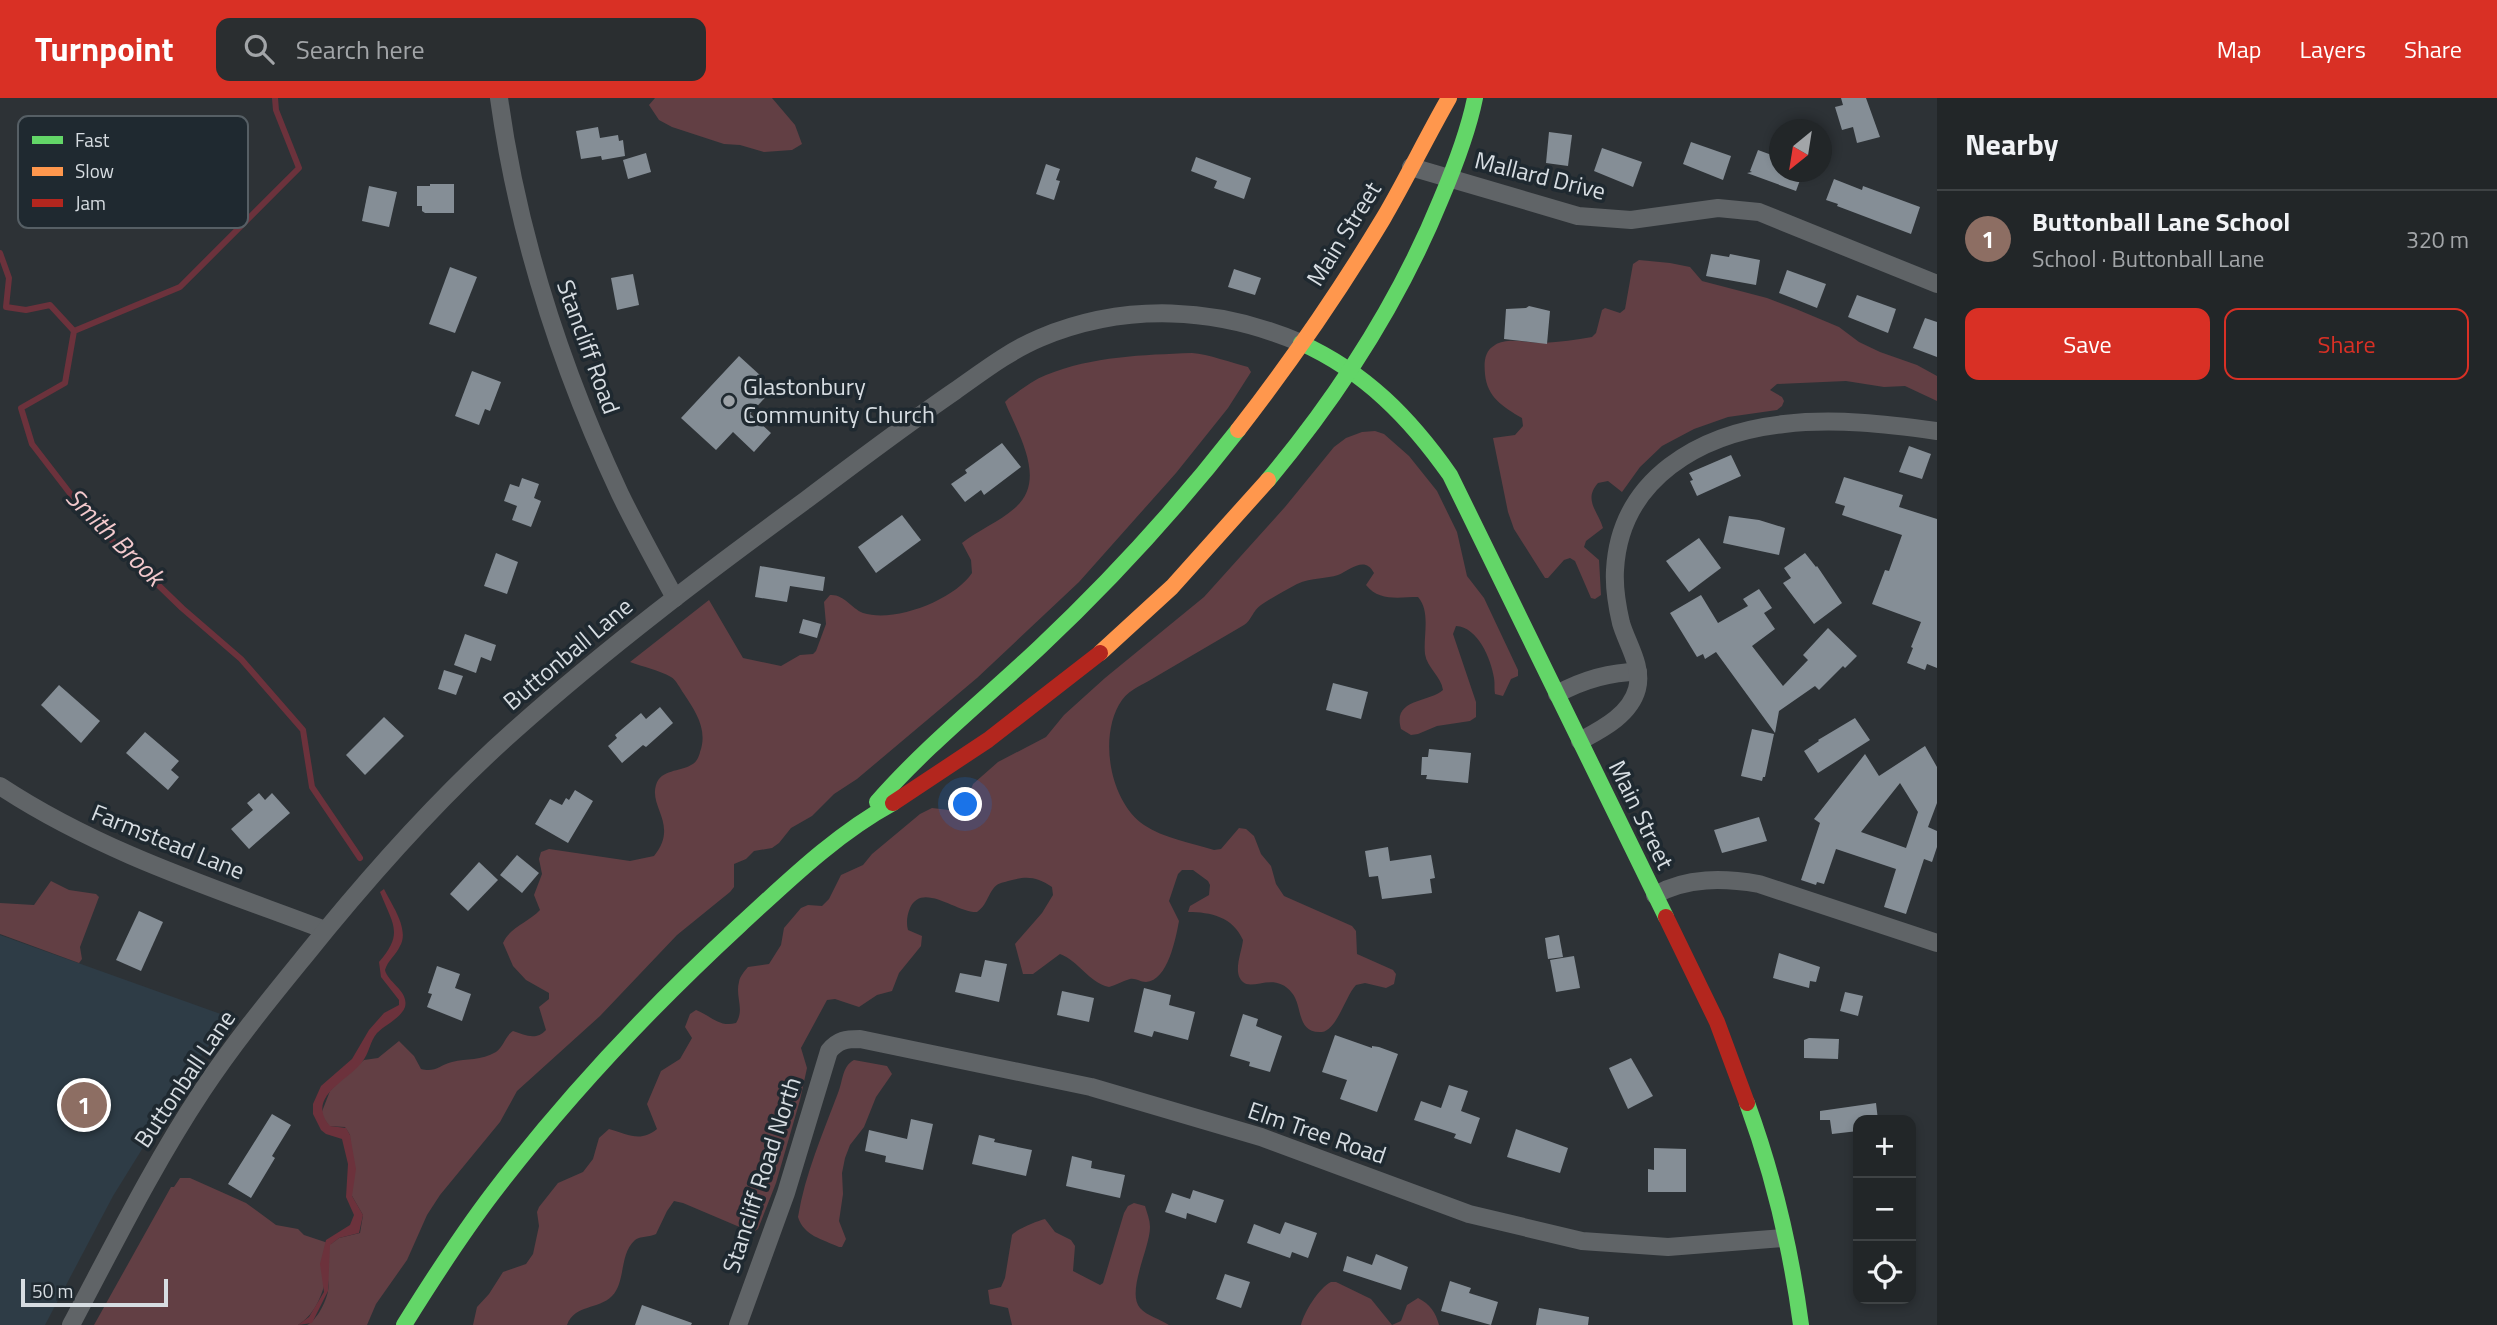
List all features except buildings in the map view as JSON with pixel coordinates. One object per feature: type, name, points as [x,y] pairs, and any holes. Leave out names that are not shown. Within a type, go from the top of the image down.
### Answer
[{"type":"main road","name":"Main Street","points":[[1449,98],[1377,228],[1301,343],[1350,370],[1398,410],[1435,452],[1450,475],[1717,1022],[1764,1150],[1796,1289],[1801,1325]]},
{"type":"main road","points":[[863,820],[953,765],[1092,660],[1147,611],[1240,514],[1285,459],[1350,370],[1406,276],[1450,179],[1475,98]]},
{"type":"main road","points":[[404,1325],[442,1264],[501,1181],[593,1069],[650,1009],[724,938],[863,820],[933,742],[1039,648],[1114,573],[1204,472],[1301,343]]},
{"type":"street","name":"Stancliff Road","points":[[499,98],[511,172],[526,238],[562,356],[621,497],[675,598]]},
{"type":"street","name":"Mallard Drive","points":[[1411,167],[1578,216],[1631,220],[1718,208],[1759,212],[1937,284]]},
{"type":"street","name":"Buttonball Lane","points":[[71,1325],[157,1163],[203,1090],[274,994],[325,930],[433,809],[504,740],[598,659],[675,598],[934,405],[1004,356],[1036,339],[1073,325],[1104,318],[1142,313],[1172,313],[1255,325],[1301,343]]},
{"type":"street","points":[[1580,741],[1609,724],[1625,709],[1636,690],[1637,672],[1618,608],[1615,571],[1617,553],[1637,500],[1670,466],[1681,457],[1726,438],[1784,424],[1861,423],[1937,431]]},
{"type":"street","points":[[1557,694],[1586,681],[1637,672]]},
{"type":"street","name":"Farmstead Lane","points":[[0,786],[37,810],[107,846],[325,930]]},
{"type":"street","points":[[1655,895],[1679,885],[1700,881],[1759,884],[1937,943]]},
{"type":"street","name":"Elm Tree Road","points":[[836,1042],[860,1039],[1091,1087],[1261,1138],[1469,1214],[1582,1241],[1668,1247],[1784,1238]]},
{"type":"street","name":"Stancliff Road North","points":[[737,1325],[786,1193],[829,1051],[836,1042]]},
{"type":"shaded area","points":[[655,98],[772,98],[795,125],[802,144],[792,150],[764,152],[740,145],[724,144],[659,120],[649,105]]},
{"type":"shaded area","points":[[1639,260],[1690,267],[1702,281],[1767,298],[1839,327],[1859,342],[1937,376],[1937,401],[1905,386],[1884,387],[1846,381],[1777,384],[1770,390],[1784,401],[1777,410],[1728,417],[1694,429],[1662,446],[1640,467],[1622,492],[1608,481],[1598,483],[1592,500],[1603,528],[1586,541],[1584,547],[1599,560],[1601,595],[1595,599],[1591,598],[1575,561],[1570,558],[1564,560],[1545,578],[1514,529],[1493,438],[1515,435],[1523,426],[1522,418],[1502,405],[1489,389],[1485,362],[1491,348],[1506,341],[1543,343],[1592,337],[1596,333],[1602,310],[1605,308],[1620,313],[1625,309],[1633,264]]},
{"type":"shaded area","points":[[1192,353],[1248,367],[1251,372],[1228,408],[1176,473],[1079,582],[977,678],[857,779],[834,794],[812,816],[791,828],[779,843],[772,848],[754,851],[746,859],[734,864],[734,887],[730,892],[677,935],[600,1016],[517,1091],[500,1122],[440,1195],[427,1215],[407,1260],[376,1304],[367,1325],[307,1325],[318,1315],[325,1300],[328,1289],[327,1274],[318,1302],[310,1315],[298,1325],[94,1325],[171,1187],[174,1187],[180,1178],[190,1178],[246,1203],[276,1225],[298,1229],[304,1235],[331,1244],[339,1238],[360,1233],[363,1215],[352,1196],[350,1135],[345,1127],[329,1126],[321,1114],[330,1091],[364,1060],[378,1058],[399,1041],[414,1056],[421,1069],[430,1070],[452,1062],[490,1055],[499,1050],[513,1031],[534,1036],[546,1030],[539,1007],[549,999],[549,993],[526,980],[513,966],[503,943],[510,933],[540,910],[534,895],[542,874],[539,859],[541,852],[549,849],[630,861],[654,856],[664,835],[655,793],[658,780],[666,773],[694,763],[702,744],[700,722],[675,680],[661,672],[630,662],[709,600],[743,658],[781,666],[800,655],[813,654],[816,651],[826,624],[824,602],[830,595],[843,599],[863,613],[876,615],[907,612],[938,600],[952,592],[972,573],[971,560],[962,543],[1010,512],[1025,496],[1030,470],[1022,442],[1005,402],[1009,398],[1041,377],[1082,364],[1118,358]]},
{"type":"shaded area","points":[[1375,431],[1384,434],[1409,456],[1437,491],[1457,532],[1467,576],[1484,598],[1518,670],[1518,676],[1511,679],[1503,696],[1495,694],[1492,670],[1482,645],[1471,632],[1456,626],[1453,634],[1476,702],[1476,717],[1470,721],[1437,726],[1418,734],[1411,735],[1401,729],[1400,719],[1407,706],[1443,690],[1425,654],[1426,624],[1422,603],[1418,597],[1377,594],[1366,585],[1374,573],[1362,564],[1338,575],[1297,584],[1258,607],[1244,625],[1138,686],[1122,700],[1115,714],[1110,730],[1109,748],[1115,784],[1122,800],[1144,825],[1169,837],[1214,850],[1221,849],[1239,828],[1246,829],[1254,836],[1284,896],[1352,926],[1356,931],[1357,954],[1393,970],[1396,974],[1394,984],[1386,988],[1365,983],[1356,985],[1337,1019],[1327,1030],[1322,1032],[1308,1029],[1301,1018],[1295,998],[1285,987],[1272,982],[1247,984],[1240,978],[1238,968],[1243,940],[1233,926],[1220,917],[1188,912],[1190,906],[1209,895],[1208,881],[1193,870],[1182,870],[1178,874],[1169,901],[1179,921],[1170,957],[1160,974],[1154,980],[1146,982],[1130,979],[1109,987],[1095,981],[1073,961],[1060,954],[1033,974],[1023,974],[1015,944],[1042,913],[1053,895],[1052,887],[1041,881],[1026,878],[998,884],[977,912],[923,897],[916,900],[910,908],[907,922],[908,930],[922,936],[921,946],[899,973],[892,991],[877,995],[859,1007],[835,999],[827,1000],[801,1048],[807,1068],[800,1100],[776,1183],[758,1229],[749,1231],[674,1201],[656,1234],[637,1239],[630,1246],[619,1283],[612,1296],[581,1310],[567,1325],[473,1325],[477,1307],[503,1272],[526,1264],[533,1254],[539,1226],[539,1207],[558,1183],[583,1172],[593,1159],[599,1138],[609,1129],[628,1135],[645,1136],[657,1129],[647,1104],[661,1071],[680,1059],[692,1038],[685,1027],[690,1014],[696,1010],[725,1024],[736,1023],[740,1013],[738,987],[741,976],[748,967],[769,964],[781,945],[784,928],[801,908],[808,905],[822,906],[829,899],[841,875],[863,865],[872,854],[920,814],[932,808],[949,810],[961,804],[967,799],[973,784],[998,762],[1046,737],[1064,715],[1105,678],[1204,597],[1285,507],[1334,447],[1346,438]]},
{"type":"shaded area","points":[[51,881],[69,890],[96,894],[99,897],[80,947],[82,959],[79,963],[0,934],[0,903],[34,905]]},
{"type":"shaded area","points":[[384,889],[403,932],[400,946],[385,970],[404,996],[405,1007],[377,1033],[362,1062],[331,1090],[322,1106],[330,1126],[346,1128],[350,1135],[356,1169],[352,1196],[363,1215],[359,1233],[339,1238],[330,1245],[328,1291],[312,1323],[298,1325],[309,1317],[324,1292],[320,1264],[326,1240],[350,1225],[354,1215],[346,1197],[348,1164],[342,1139],[321,1130],[313,1114],[313,1104],[321,1086],[352,1059],[369,1030],[384,1013],[399,1005],[399,1000],[381,977],[379,962],[394,936],[392,921],[380,892]]},
{"type":"shaded area","points":[[0,935],[229,1017],[188,1075],[113,1196],[45,1325],[0,1325]]},
{"type":"shaded area","points":[[854,1060],[887,1066],[892,1074],[876,1097],[864,1127],[850,1145],[845,1158],[839,1221],[846,1239],[842,1247],[839,1247],[809,1233],[798,1217],[810,1169],[843,1074]]},
{"type":"shaded area","points":[[1134,1203],[1145,1206],[1150,1227],[1137,1281],[1136,1301],[1143,1311],[1169,1325],[1012,1325],[1008,1308],[990,1304],[988,1290],[1001,1287],[1005,1278],[1012,1235],[1045,1219],[1055,1232],[1071,1240],[1075,1246],[1073,1271],[1100,1285],[1103,1283],[1124,1213],[1128,1206]]},
{"type":"shaded area","points":[[1331,1282],[1371,1299],[1392,1325],[1301,1325],[1313,1301]]},
{"type":"shaded area","points":[[1418,1298],[1432,1309],[1439,1325],[1392,1325],[1401,1321],[1407,1305]]},
{"type":"waterway","name":"Smith Brook","points":[[248,219],[299,168],[276,110],[275,98]]},
{"type":"waterway","name":"Smith Brook","points":[[239,228],[180,287],[74,331],[65,383],[21,408],[32,444],[89,518],[182,608],[241,659],[303,730],[312,787],[360,858]]},
{"type":"waterway","points":[[0,253],[9,278],[6,307],[26,310],[50,305],[74,331]]},
{"type":"traffic: fast","points":[[1268,480],[1343,381],[1387,311],[1424,237],[1451,174],[1465,137],[1475,98]]},
{"type":"traffic: fast","points":[[1301,343],[1366,382],[1419,434],[1450,475],[1666,917]]},
{"type":"traffic: fast","points":[[877,802],[936,742],[1092,596],[1168,515],[1238,430]]},
{"type":"traffic: fast","points":[[404,1325],[493,1193],[550,1122],[610,1054],[707,956],[794,875],[852,829],[893,803]]},
{"type":"traffic: fast","points":[[1747,1103],[1780,1212],[1801,1325]]},
{"type":"traffic: slow","points":[[1238,430],[1349,273],[1391,204],[1449,98]]},
{"type":"traffic: slow","points":[[1100,653],[1172,587],[1268,480]]},
{"type":"traffic: jam","points":[[893,803],[988,740],[1100,653]]},
{"type":"traffic: jam","points":[[1666,917],[1717,1022],[1747,1103]]},
{"type":"place","name":"Glastonbury Community Church","points":[[729,401]]},
{"type":"place","name":"Buttonball Lane School","points":[[84,1105]]}]
